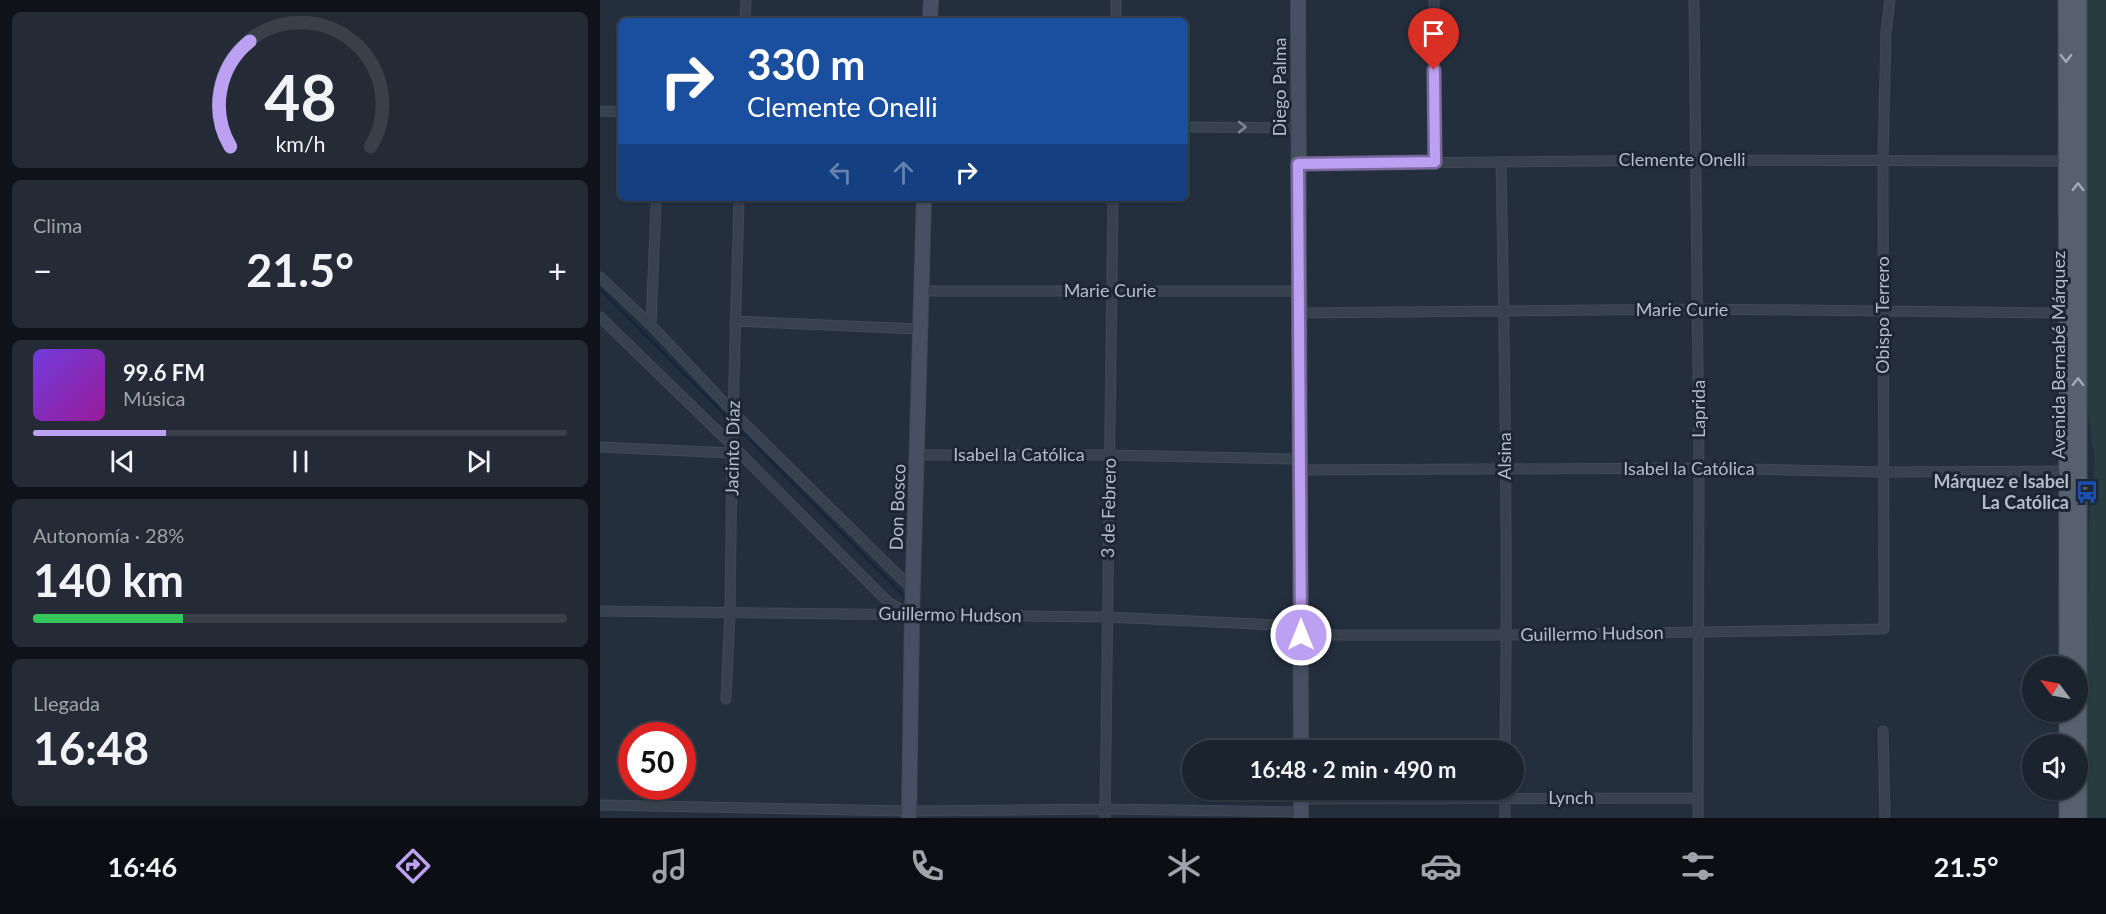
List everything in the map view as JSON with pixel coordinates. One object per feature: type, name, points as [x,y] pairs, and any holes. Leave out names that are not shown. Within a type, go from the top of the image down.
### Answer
[{"type":"main road","points":[[930,18],[931,0]]},
{"type":"main road","name":"Diego Palma","points":[[1298,0],[1301,740]]},
{"type":"main road","name":"Avenida Bernabé Márquez","points":[[2066,0],[2066,313],[2073,471],[2079,818]]},
{"type":"main road","name":"Avenida Bernabé Márquez","points":[[2067,656],[2073,471],[2079,0]]},
{"type":"main road","name":"Don Bosco","points":[[910,815],[912,615],[924,201]]},
{"type":"main road","points":[[2067,800],[2067,818]]},
{"type":"street","points":[[745,18],[746,0]]},
{"type":"street","points":[[1116,0],[1116,18]]},
{"type":"street","points":[[1434,0],[1435,162]]},
{"type":"street","name":"Laprida","points":[[1694,0],[1699,468],[1698,818]]},
{"type":"street","name":"Obispo Terrero","points":[[1884,629],[1883,159],[1886,32],[1890,0]]},
{"type":"street","points":[[600,111],[618,112]]},
{"type":"street","points":[[1188,127],[1299,128]]},
{"type":"street","name":"Clemente Onelli","points":[[1298,164],[1883,159],[2066,161]]},
{"type":"street","name":"Alsina","points":[[1501,162],[1507,635],[1505,740]]},
{"type":"street","name":"Jacinto Díaz","points":[[726,699],[739,201]]},
{"type":"street","name":"3 de Febrero","points":[[1105,813],[1113,201]]},
{"type":"street","points":[[651,325],[656,206]]},
{"type":"street","points":[[600,277],[651,325],[734,417],[913,590]]},
{"type":"street","name":"Marie Curie","points":[[920,291],[1299,291]]},
{"type":"street","name":"Marie Curie","points":[[1299,313],[1698,309],[2066,313]]},
{"type":"street","points":[[600,317],[733,446],[888,602],[912,615]]},
{"type":"street","points":[[735,321],[919,329]]},
{"type":"street","points":[[600,447],[733,446]]},
{"type":"street","name":"Isabel la Católica","points":[[918,455],[1110,455],[1300,465],[1505,469],[2073,471]]},
{"type":"street","name":"Guillermo Hudson","points":[[600,611],[1108,617],[1300,630],[1507,635],[1884,629]]},
{"type":"street","points":[[1883,731],[1886,818]]},
{"type":"street","name":"Lynch","points":[[1524,793],[1698,798]]},
{"type":"street","name":"Lynch","points":[[600,805],[910,815],[1105,813],[1375,800]]},
{"type":"street","points":[[1505,800],[1505,818]]},
{"type":"green space","points":[[2079,0],[2106,0],[2106,818],[2087,818],[2089,520],[2095,461],[2086,398]]},
{"type":"waterway","points":[[600,289],[730,420]]},
{"type":"waterway","points":[[734,424],[906,598]]},
{"type":"place","name":"Márquez e Isabel La Católica","points":[[2087,492]]},
{"type":"route","points":[[1301,635],[1298,164],[1435,162],[1434,70]]}]
